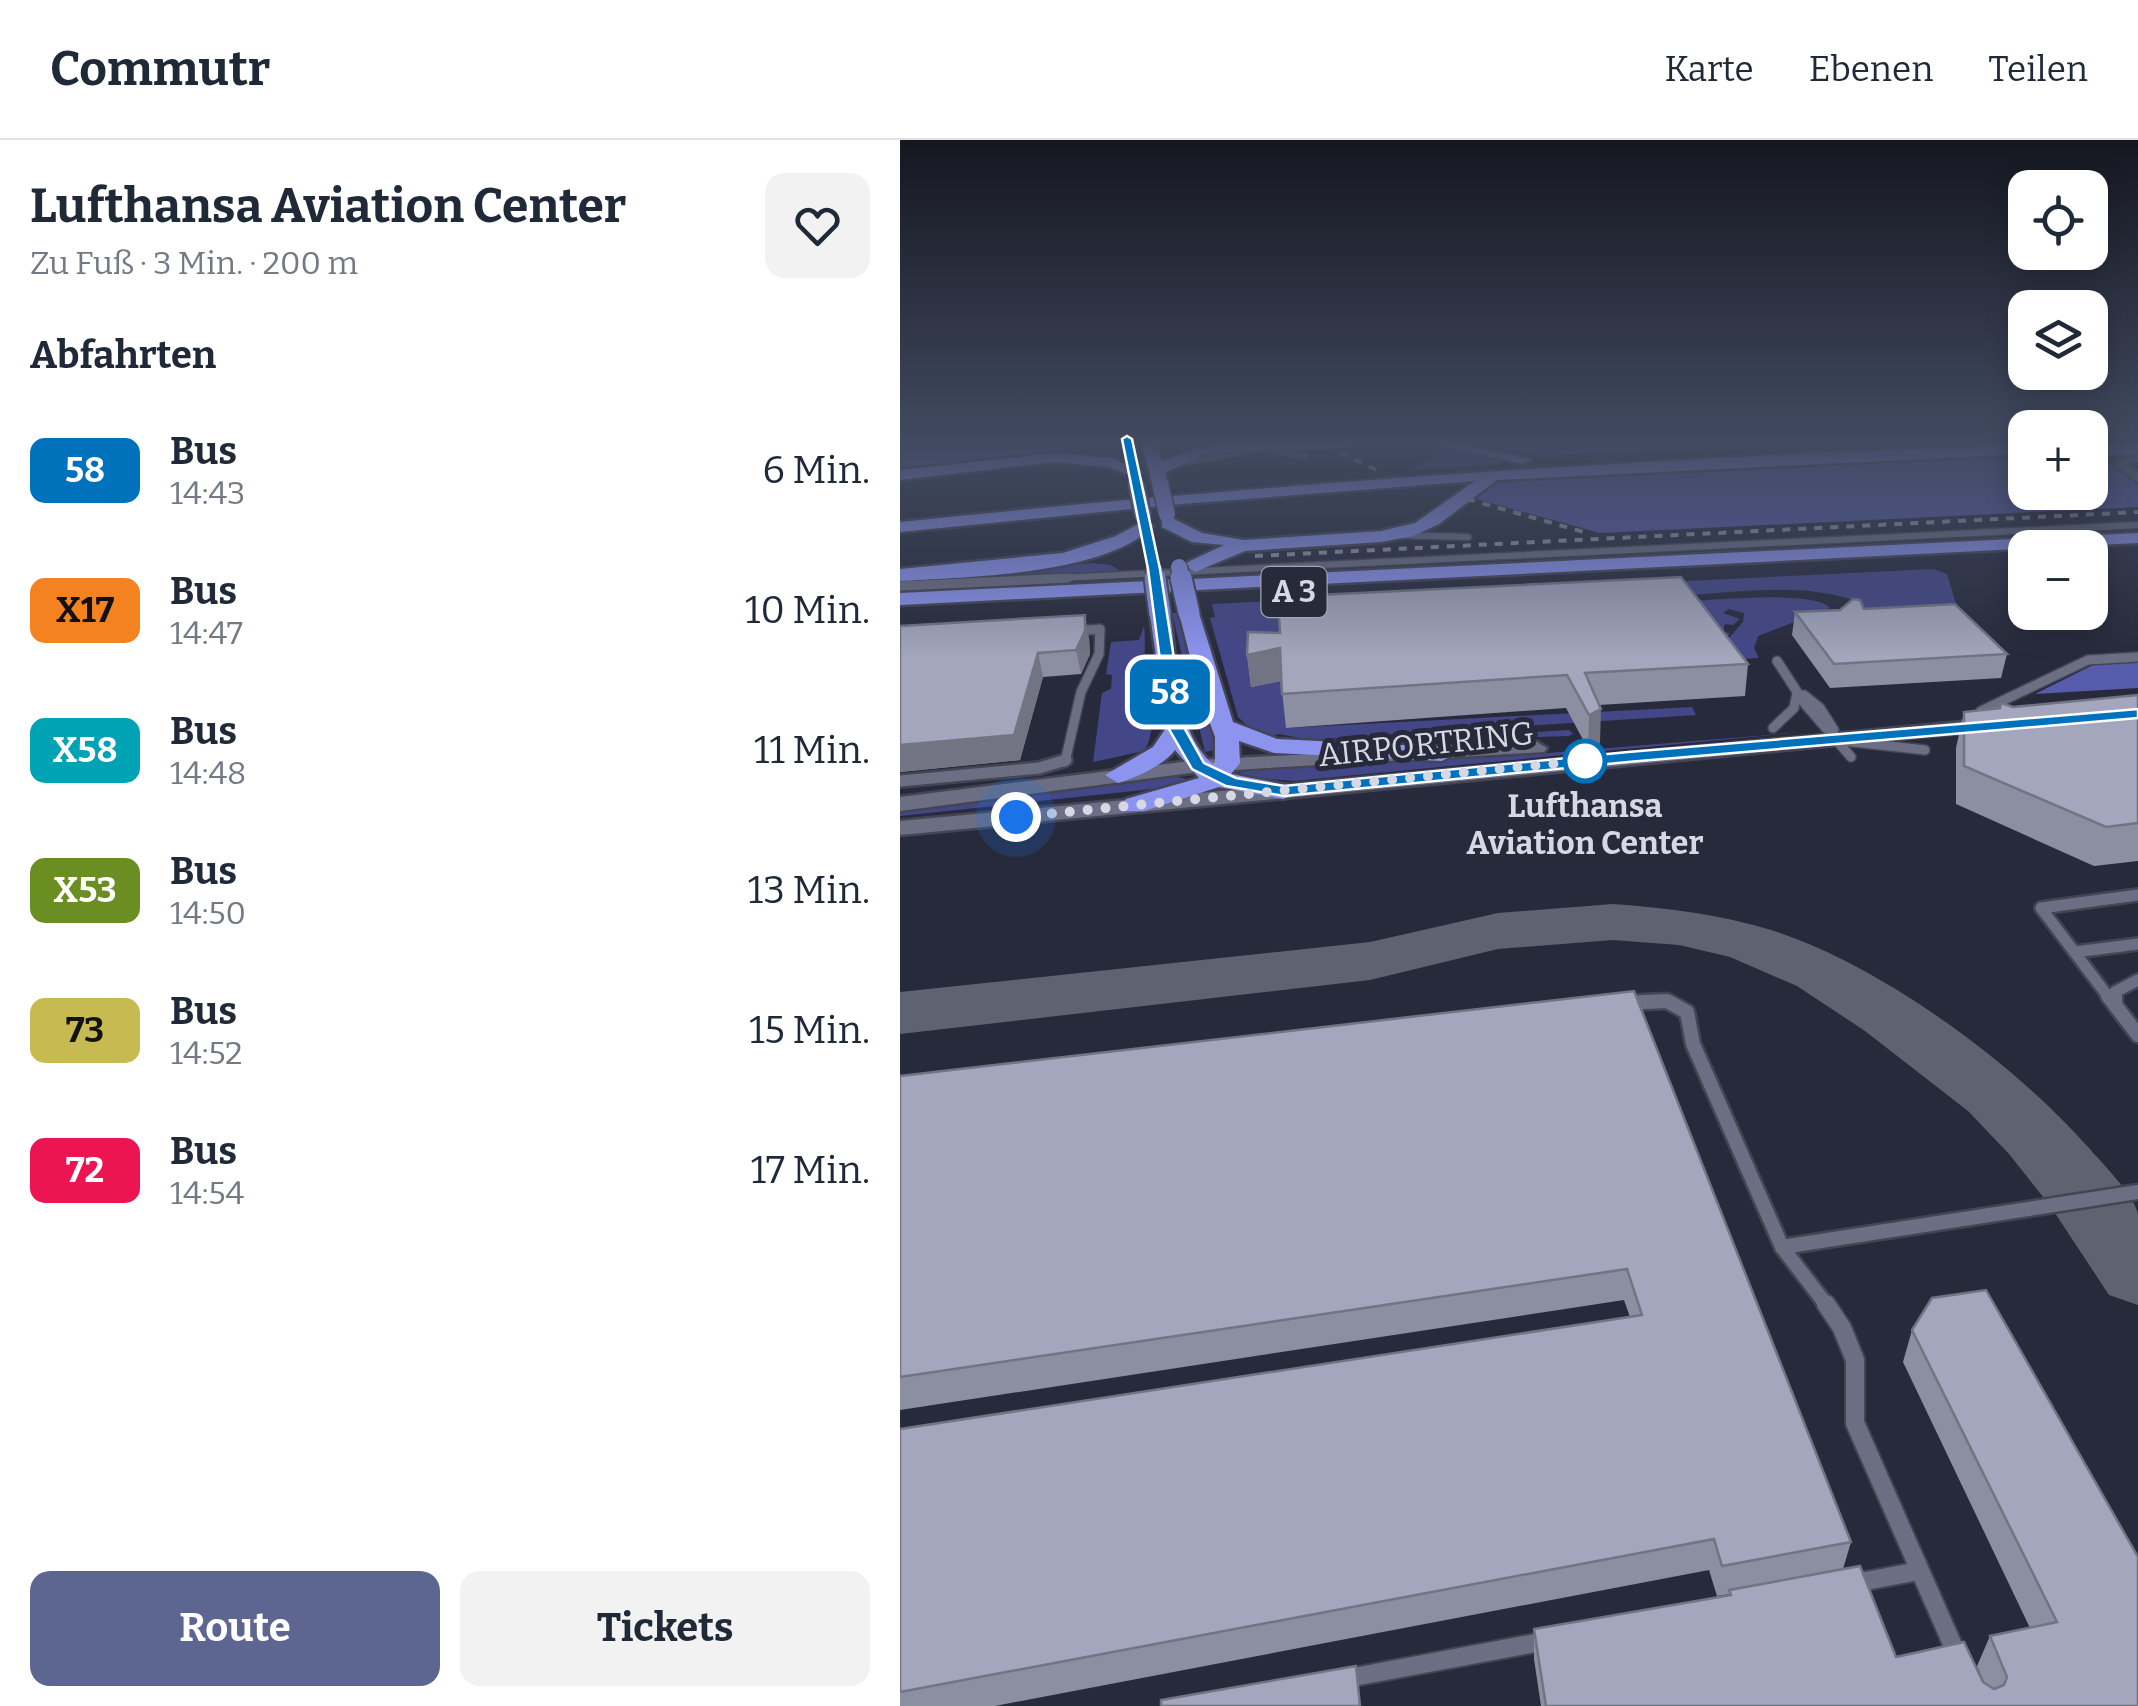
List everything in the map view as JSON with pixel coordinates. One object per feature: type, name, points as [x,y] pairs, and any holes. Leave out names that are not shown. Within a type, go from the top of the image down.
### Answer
[{"type":"highway","points":[[901,524],[1017,512]]},
{"type":"highway","points":[[901,524],[1056,512]]},
{"type":"highway","points":[[1141,512],[1177,729],[1214,769],[1284,791]]},
{"type":"highway","points":[[1135,806],[1198,787],[1230,752],[1211,696],[1189,612],[1185,570],[1167,512]]},
{"type":"highway","points":[[1168,518],[1190,535],[1219,541],[1366,535],[1424,521],[1431,512]]},
{"type":"highway","points":[[1185,570],[1218,552],[1245,546],[1396,534],[1438,521],[1446,512]]},
{"type":"highway","points":[[900,580],[1084,556],[1118,546],[1143,521]]},
{"type":"highway","name":"A 3","points":[[900,599],[2138,538]]},
{"type":"highway","points":[[2108,552],[2138,551]]},
{"type":"highway","name":"A 3","points":[[900,612],[2008,557]]},
{"type":"highway","points":[[900,580],[1087,561],[1119,563],[1150,572]]},
{"type":"highway","points":[[1224,727],[1256,741],[1288,748],[1442,754]]},
{"type":"highway","points":[[1118,775],[1162,752],[1177,729]]},
{"type":"street","name":"AIRPORTRING","points":[[900,828],[1284,791],[2048,706]]},
{"type":"street","name":"AIRPORTRING","points":[[900,804],[1118,775],[1773,728],[2024,723]]},
{"type":"lane","points":[[900,580],[2138,524]]},
{"type":"lane","points":[[1396,534],[1468,536]]},
{"type":"lane","points":[[900,781],[1066,762],[1081,692],[1099,654],[1100,630],[1064,632]]},
{"type":"lane","points":[[1981,711],[2088,660],[2104,656],[2138,658]]},
{"type":"lane","points":[[1777,661],[1796,690],[1820,708],[1851,757]]},
{"type":"lane","points":[[1773,728],[1794,708],[1796,690]]},
{"type":"lane","points":[[1830,729],[1880,748],[1925,750]]},
{"type":"lane","points":[[2138,896],[2041,908],[2138,1035]]},
{"type":"lane","points":[[2075,952],[2138,944]]},
{"type":"lane","points":[[2115,1005],[2115,992],[2138,980]]},
{"type":"lane","points":[[1603,1005],[1666,1001],[1680,1004],[1687,1011],[1693,1044],[1782,1248],[1796,1270],[1832,1308],[1847,1339],[1856,1361],[1852,1405],[1855,1423],[1966,1672]]},
{"type":"lane","points":[[1782,1248],[2138,1192]]},
{"type":"lane","points":[[1842,1586],[1919,1571]]},
{"type":"lane","points":[[1317,1684],[1570,1637]]},
{"type":"shaded area","points":[[1524,512],[2033,512],[1600,533]]},
{"type":"shaded area","points":[[1091,563],[1111,565],[1127,575],[900,584],[900,581]]},
{"type":"shaded area","points":[[1933,569],[1947,574],[1959,614],[1869,626],[1856,601],[1812,591],[1675,596],[1678,602],[1783,597],[1820,602],[1830,608],[1758,636],[1754,648],[1759,658],[1740,659],[1728,639],[1743,622],[1744,613],[1729,609],[1723,613],[1740,619],[1733,625],[1725,624],[1723,632],[1730,633],[1724,641],[1286,728],[1692,707],[1696,715],[1310,740],[1279,734],[1269,737],[1253,731],[1238,717],[1210,618],[1215,617],[1212,604]]},
{"type":"shaded area","points":[[1172,613],[1180,613],[1196,683],[1220,749],[1205,752]]},
{"type":"shaded area","points":[[1144,626],[1149,741],[1144,751],[1093,762],[1102,693],[1111,689],[1112,675],[1106,674],[1111,642],[1139,640]]},
{"type":"shaded area","points":[[2117,659],[2138,662],[2138,688],[2035,694],[2093,665]]},
{"type":"shaded area","points":[[1569,730],[1573,734],[1569,736],[1334,744]]},
{"type":"shaded area","points":[[1803,732],[1294,781],[1237,776],[1247,766],[1501,757]]},
{"type":"shaded area","points":[[1168,775],[1187,779],[1162,788],[900,816],[900,810]]},
{"type":"building","points":[[1681,577],[1748,664],[1585,673],[1601,709],[1589,715],[1567,675],[1282,694],[1280,648],[1247,655],[1248,632],[1280,633],[1278,597]]},
{"type":"building","points":[[1853,599],[1860,600],[1864,609],[1955,604],[2007,654],[1834,664],[1795,612],[1840,610]]},
{"type":"building","points":[[1085,615],[1085,631],[1076,650],[1038,653],[1014,735],[900,745],[900,626]]},
{"type":"building","points":[[2138,695],[2138,823],[2106,827],[1964,766],[1964,712],[2000,708],[2001,703],[2013,707]]},
{"type":"building","points":[[1634,991],[1851,1542],[1722,1566],[1714,1539],[900,1692],[900,1429],[1642,1315],[1627,1269],[900,1377],[900,1076]]},
{"type":"building","points":[[1986,1290],[2138,1557],[2138,1706],[1546,1706],[1534,1629],[1731,1595],[1729,1590],[1860,1566],[1896,1657],[1964,1642],[1983,1682],[1994,1689],[2004,1685],[2007,1677],[1990,1636],[2057,1622],[1912,1330],[1932,1298]]},
{"type":"building","points":[[1356,1666],[1360,1706],[1161,1706],[1161,1700]]},
{"type":"taxiway","points":[[900,1013],[1370,961],[1498,931],[1613,922],[1679,927],[1750,943],[1819,972],[1888,1016],[1993,1094],[2035,1135],[2078,1187],[2138,1272]]},
{"type":"railway","points":[[1513,512],[1584,532]]},
{"type":"railway","points":[[1255,556],[2136,512]]},
{"type":"bus line","name":"58","points":[[1141,512],[1154,569],[1177,729],[1198,766],[1232,782],[1284,791],[2138,713]]},
{"type":"place","name":"Lufthansa Aviation Center","points":[[1585,761]]},
{"type":"route","points":[[1016,817],[1591,760],[1585,761]]}]
